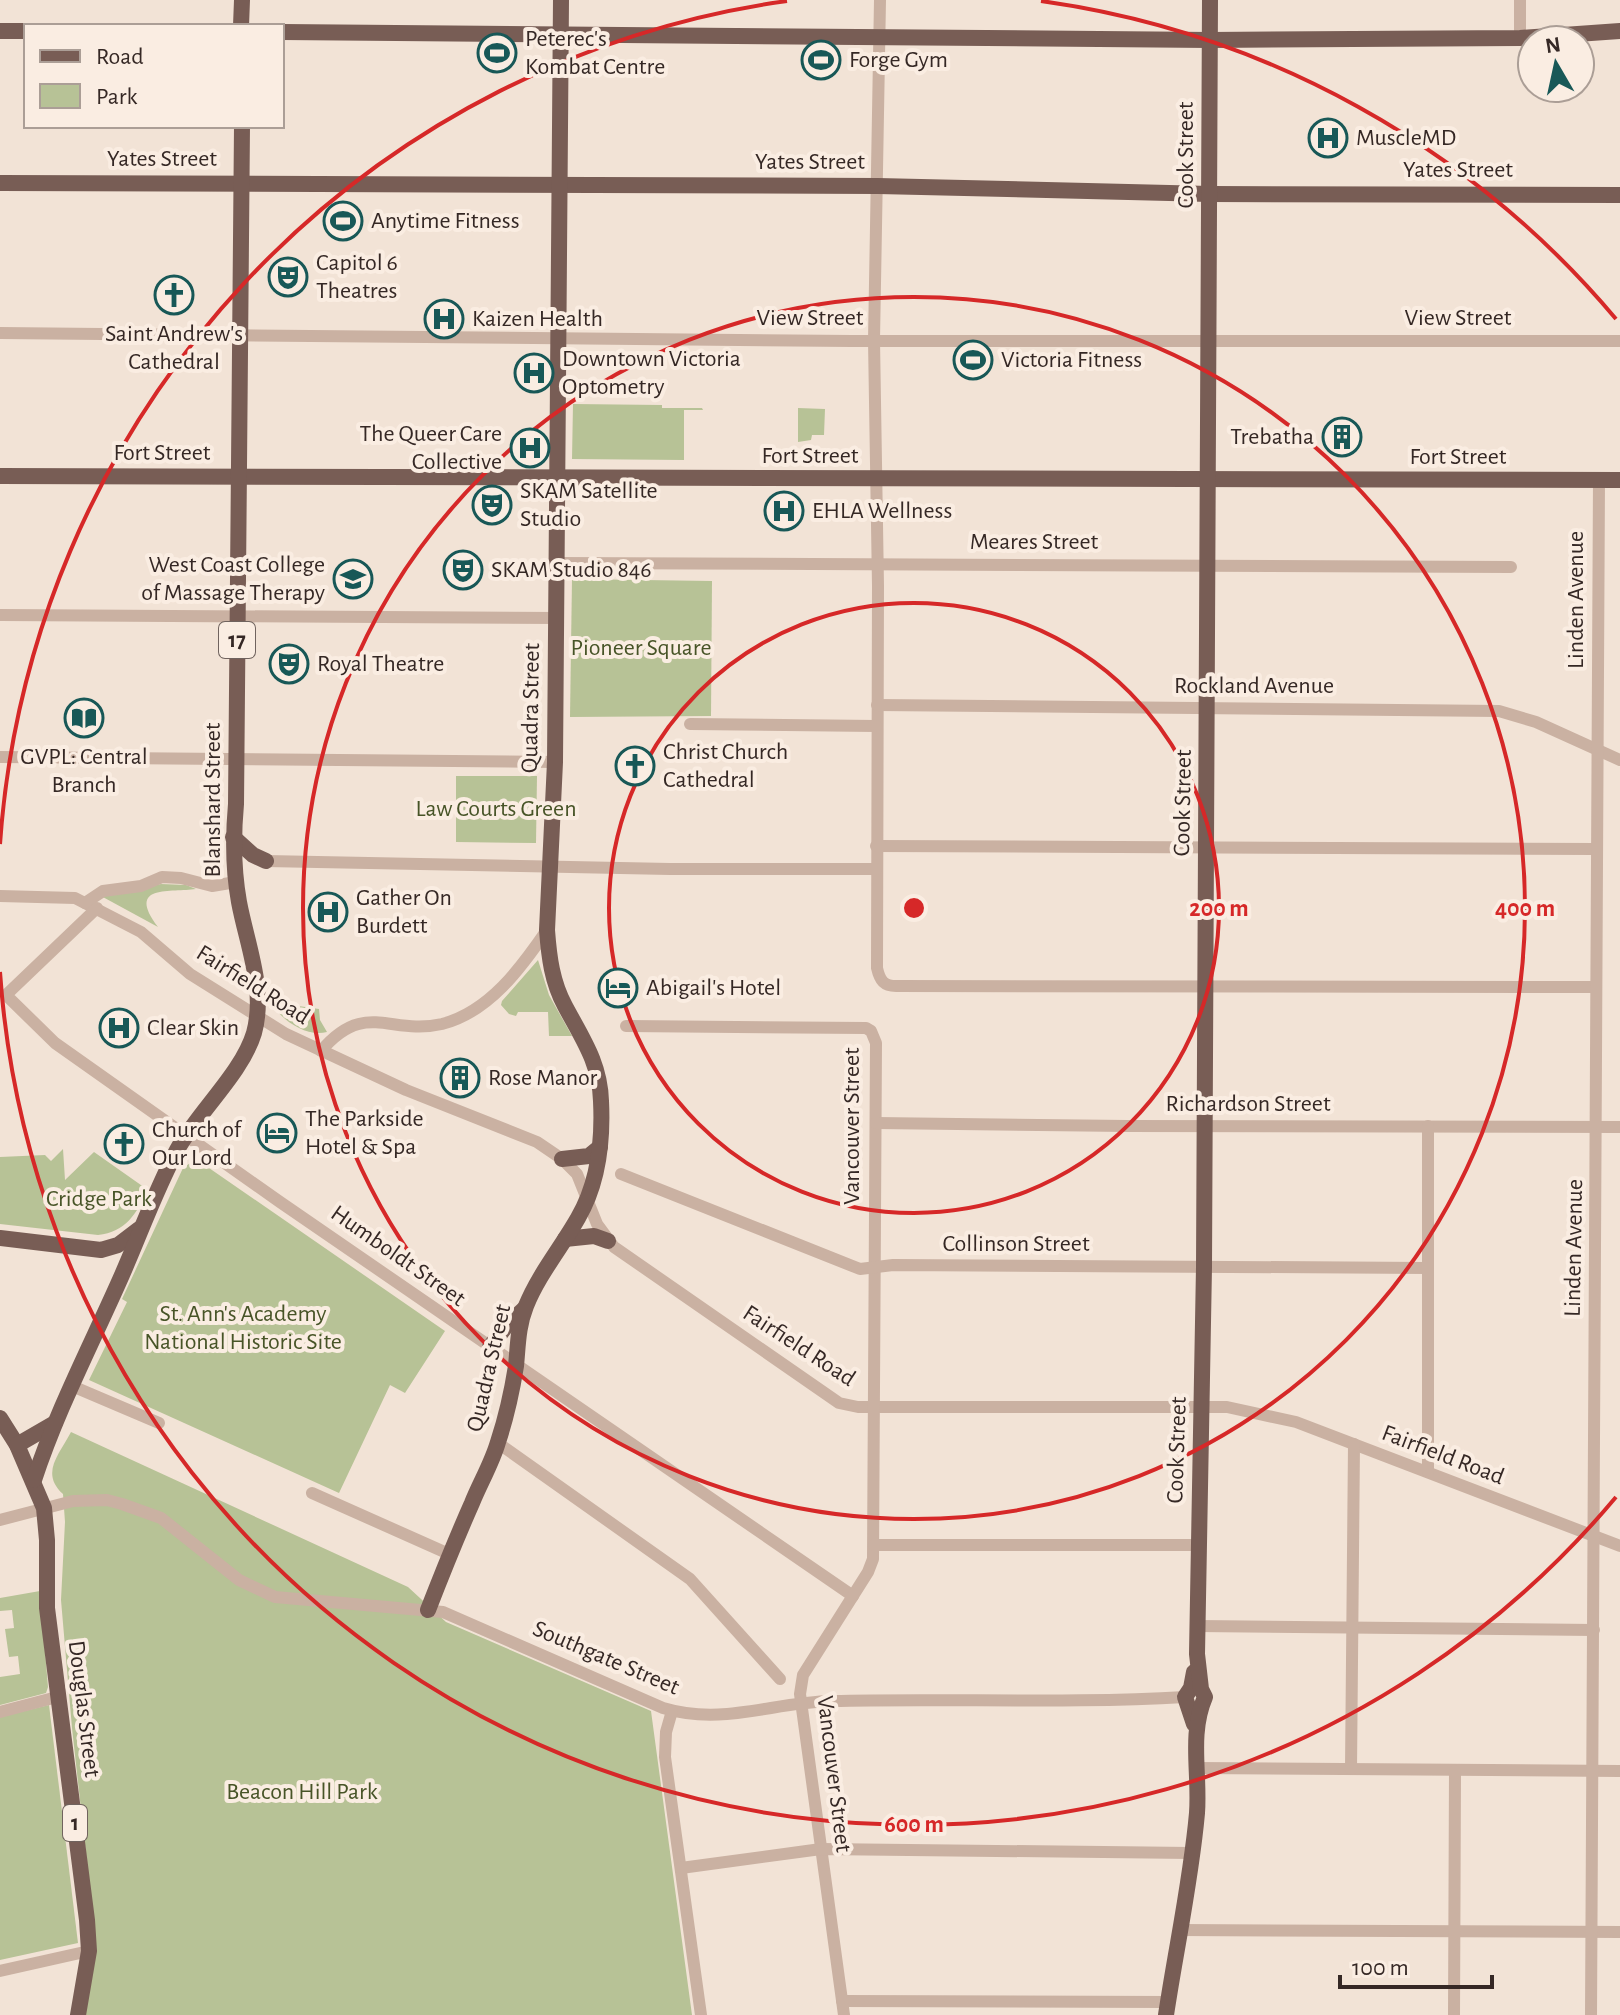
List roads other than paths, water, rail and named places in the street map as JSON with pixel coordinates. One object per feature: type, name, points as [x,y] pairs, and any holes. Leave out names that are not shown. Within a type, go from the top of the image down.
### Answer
[{"type":"main road","points":[[241,24],[242,0]]},
{"type":"main road","name":"Quadra Street","points":[[428,1610],[498,1443],[525,1309],[539,1279],[588,1198],[597,1171],[600,1147],[599,1077],[588,1044],[564,1005],[554,981],[547,930],[555,762],[561,0]]},
{"type":"main road","name":"Cook Street","points":[[1167,2009],[1197,1811],[1193,1697],[1197,1654],[1197,1545],[1203,1408],[1210,0]]},
{"type":"main road","points":[[0,31],[24,31]]},
{"type":"main road","points":[[1596,33],[1620,31]]},
{"type":"main road","points":[[284,32],[1210,40],[1516,38]]},
{"type":"main road","name":"Blanshard Street","points":[[34,1480],[55,1423],[186,1135],[240,1062],[254,1033],[257,984],[236,882],[233,837],[242,128]]},
{"type":"main road","name":"Yates Street","points":[[0,183],[878,186],[1210,194],[1620,195]]},
{"type":"main road","name":"Fort Street","points":[[0,476],[1620,480]]},
{"type":"main road","points":[[233,837],[253,855],[266,861]]},
{"type":"main road","points":[[236,882],[250,868],[266,861]]},
{"type":"main road","points":[[562,1159],[589,1156],[600,1147]]},
{"type":"main road","points":[[0,1238],[101,1250],[118,1245],[143,1225]]},
{"type":"main road","points":[[565,1239],[594,1236],[608,1241]]},
{"type":"main road","points":[[101,1250],[117,1265],[122,1276]]},
{"type":"main road","points":[[490,1347],[513,1318],[525,1309]]},
{"type":"main road","name":"Douglas Street","points":[[0,1418],[17,1445],[44,1508],[47,1608],[87,1920],[89,1951],[78,2015]]},
{"type":"main road","points":[[17,1445],[55,1423]]},
{"type":"street","points":[[880,0],[874,340],[878,564],[877,968],[881,980],[885,985],[896,986],[1595,987]]},
{"type":"street","points":[[1520,0],[1520,24]]},
{"type":"street","name":"View Street","points":[[0,333],[874,340],[1620,341]]},
{"type":"street","name":"Linden Avenue","points":[[1591,2015],[1599,480]]},
{"type":"street","name":"Meares Street","points":[[557,563],[1511,567]]},
{"type":"street","points":[[0,615],[557,618]]},
{"type":"street","name":"Rockland Avenue","points":[[877,705],[1499,711],[1536,722],[1620,760]]},
{"type":"street","points":[[690,724],[876,726]]},
{"type":"street","points":[[0,757],[555,762]]},
{"type":"street","points":[[876,846],[1596,849]]},
{"type":"street","points":[[266,861],[876,869]]},
{"type":"street","points":[[0,896],[86,903],[103,891],[141,886],[162,877],[212,886],[236,882]]},
{"type":"street","name":"Humboldt Street","points":[[86,903],[6,995],[55,1043],[853,1596]]},
{"type":"street","name":"Fairfield Road","points":[[86,903],[141,932],[190,974],[256,1017],[406,1090],[519,1134],[562,1159],[580,1178],[597,1224],[608,1241],[831,1399],[847,1405],[875,1407],[1227,1407],[1274,1415],[1620,1546]]},
{"type":"street","points":[[321,1051],[333,1037],[355,1024],[430,1025],[461,1017],[507,982],[524,964],[547,930]]},
{"type":"street","name":"Vancouver Street","points":[[626,1026],[856,1028],[871,1031],[876,1043],[872,1565],[803,1675],[801,1704],[843,2008]]},
{"type":"street","name":"Richardson Street","points":[[876,1123],[1620,1127]]},
{"type":"street","points":[[1428,1126],[1428,1472]]},
{"type":"street","name":"Collinson Street","points":[[621,1174],[854,1267],[1428,1268]]},
{"type":"street","points":[[72,1386],[159,1423]]},
{"type":"street","points":[[498,1443],[690,1579],[780,1679]]},
{"type":"street","points":[[1351,1769],[1354,1444]]},
{"type":"street","points":[[312,1493],[449,1554]]},
{"type":"street","name":"Southgate Street","points":[[0,1520],[92,1499],[143,1510],[178,1530],[239,1580],[275,1597],[443,1612],[672,1711],[688,1715],[724,1716],[829,1701],[1092,1701],[1193,1697]]},
{"type":"street","points":[[874,1545],[1197,1545]]},
{"type":"street","points":[[1197,1626],[1594,1630]]},
{"type":"street","points":[[0,1712],[57,1697]]},
{"type":"street","points":[[672,1711],[665,1749],[701,2015]]},
{"type":"street","points":[[1196,1768],[1620,1771]]},
{"type":"street","points":[[1454,2015],[1455,1771]]},
{"type":"street","points":[[681,1868],[821,1849],[1191,1853]]},
{"type":"street","points":[[1179,1930],[1620,1932]]},
{"type":"street","points":[[0,1971],[89,1951]]},
{"type":"street","points":[[843,2008],[903,2004],[1167,2009]]},
{"type":"place","name":"Peterec's Kombat Centre","points":[[497,53]]},
{"type":"place","name":"Forge Gym","points":[[821,60]]},
{"type":"place","name":"MuscleMD","points":[[1328,138]]},
{"type":"place","name":"Anytime Fitness","points":[[343,221]]},
{"type":"place","name":"Capitol 6 Theatres","points":[[288,277]]},
{"type":"place","name":"Saint Andrew's Cathedral","points":[[174,295]]},
{"type":"place","name":"Kaizen Health","points":[[444,319]]},
{"type":"place","name":"Victoria Fitness","points":[[973,360]]},
{"type":"place","name":"Downtown Victoria Optometry","points":[[534,373]]},
{"type":"place","name":"Trebatha","points":[[1342,437]]},
{"type":"place","name":"The Queer Care Collective","points":[[530,448]]},
{"type":"place","name":"SKAM Satellite Studio","points":[[492,505]]},
{"type":"place","name":"EHLA Wellness","points":[[784,511]]},
{"type":"place","name":"SKAM Studio 846","points":[[463,570]]},
{"type":"place","name":"West Coast College of Massage Therapy","points":[[353,579]]},
{"type":"place","name":"Royal Theatre","points":[[289,664]]},
{"type":"place","name":"GVPL: Central Branch","points":[[84,718]]},
{"type":"place","name":"Christ Church Cathedral","points":[[635,766]]},
{"type":"place","name":"Gather On Burdett","points":[[328,912]]},
{"type":"place","name":"Abigail's Hotel","points":[[618,988]]},
{"type":"place","name":"Clear Skin","points":[[119,1028]]},
{"type":"place","name":"Rose Manor","points":[[460,1078]]},
{"type":"place","name":"The Parkside Hotel & Spa","points":[[277,1133]]},
{"type":"place","name":"Church of Our Lord","points":[[124,1144]]},
{"type":"park label","name":"Pioneer Square","points":[[641,648]]},
{"type":"park label","name":"Law Courts Green","points":[[496,809]]},
{"type":"park label","name":"Cridge Park","points":[[99,1199]]},
{"type":"park label","name":"St. Ann's Academy National Historic Site","points":[[243,1328]]},
{"type":"park label","name":"Beacon Hill Park","points":[[302,1792]]}]
